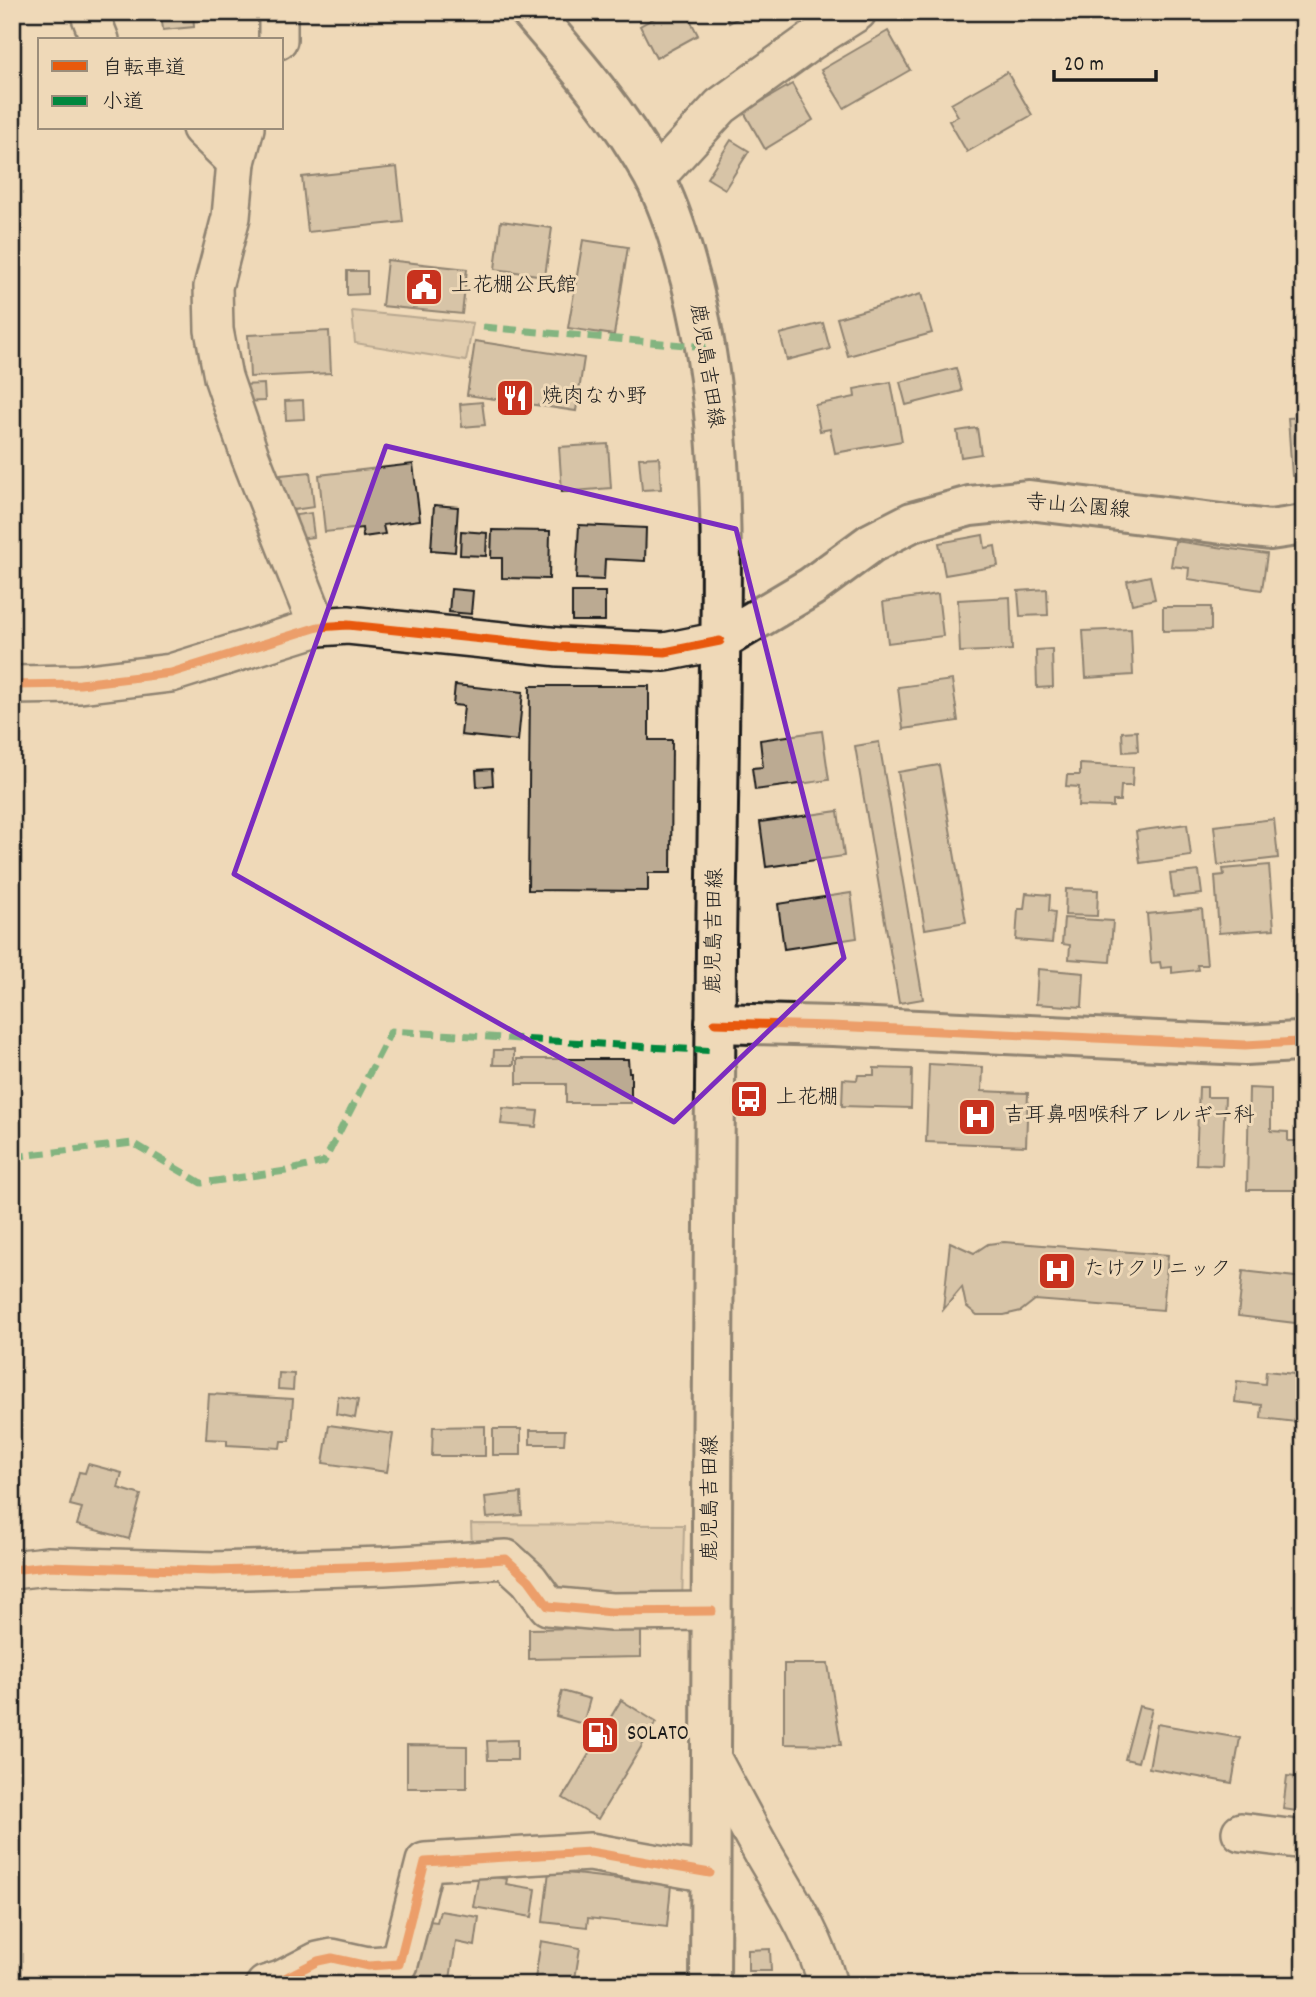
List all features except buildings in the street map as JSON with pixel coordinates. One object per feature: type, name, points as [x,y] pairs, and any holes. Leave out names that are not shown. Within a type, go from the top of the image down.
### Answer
[{"type":"main road","name":"鹿児島吉田線","points":[[531,12],[592,82],[655,178],[673,220],[687,265],[706,347],[715,416],[720,508],[720,641],[715,1023],[710,1985]]},
{"type":"main road","name":"寺山公園線","points":[[720,641],[811,587],[871,542],[912,522],[970,506],[1029,500],[1270,530],[1304,525]]},
{"type":"main road","points":[[715,1023],[1245,1045],[1304,1043]]},
{"type":"street","points":[[89,12],[99,38]]},
{"type":"street","points":[[278,12],[278,38]]},
{"type":"street","points":[[655,178],[721,106],[811,41],[857,12]]},
{"type":"street","points":[[206,130],[240,145],[231,217],[213,287],[214,330],[223,377],[250,456],[318,627]]},
{"type":"street","points":[[12,685],[80,684],[171,673],[318,627],[348,625],[559,647],[665,652],[720,641]]},
{"type":"street","points":[[12,1570],[47,1566],[213,1571],[506,1559],[529,1580],[548,1606],[611,1612],[712,1611]]},
{"type":"street","points":[[711,1757],[762,1851],[805,1922],[820,1955],[828,1985]]},
{"type":"street","points":[[1241,1832],[1304,1840]]},
{"type":"street","points":[[265,1985],[282,1980],[318,1961],[331,1958],[368,1966],[399,1964],[425,1862],[590,1852],[710,1873]]},
{"type":"highlighted area","points":[[386,446],[736,529],[844,958],[674,1122],[234,874]]},
{"type":"shaded area","points":[[352,311],[473,323],[466,361],[355,343]]},
{"type":"shaded area","points":[[471,1524],[684,1525],[682,1604],[553,1603],[472,1548]]},
{"type":"marked path","points":[[483,327],[706,347]]},
{"type":"marked path","points":[[12,1157],[133,1143],[201,1183],[286,1171],[324,1162],[391,1031],[715,1051]]},
{"type":"cycle path","points":[[12,685],[80,684],[171,673],[318,627],[348,625],[559,647],[665,652],[720,641]]},
{"type":"cycle path","points":[[715,1023],[1245,1045],[1304,1043]]},
{"type":"cycle path","points":[[12,1570],[47,1566],[213,1571],[506,1559],[529,1580],[548,1606],[611,1612],[712,1611]]},
{"type":"cycle path","points":[[265,1985],[318,1961],[332,1958],[368,1966],[399,1964],[425,1862],[590,1852],[710,1873]]},
{"type":"place","name":"上花棚公民館","points":[[424,287]]},
{"type":"place","name":"焼肉なか野","points":[[515,398]]},
{"type":"place","name":"上花棚","points":[[749,1099]]},
{"type":"place","name":"吉耳鼻咽喉科アレルギー科","points":[[977,1117]]},
{"type":"place","name":"たけクリニック","points":[[1057,1271]]},
{"type":"place","name":"SOLATO","points":[[600,1735]]}]
